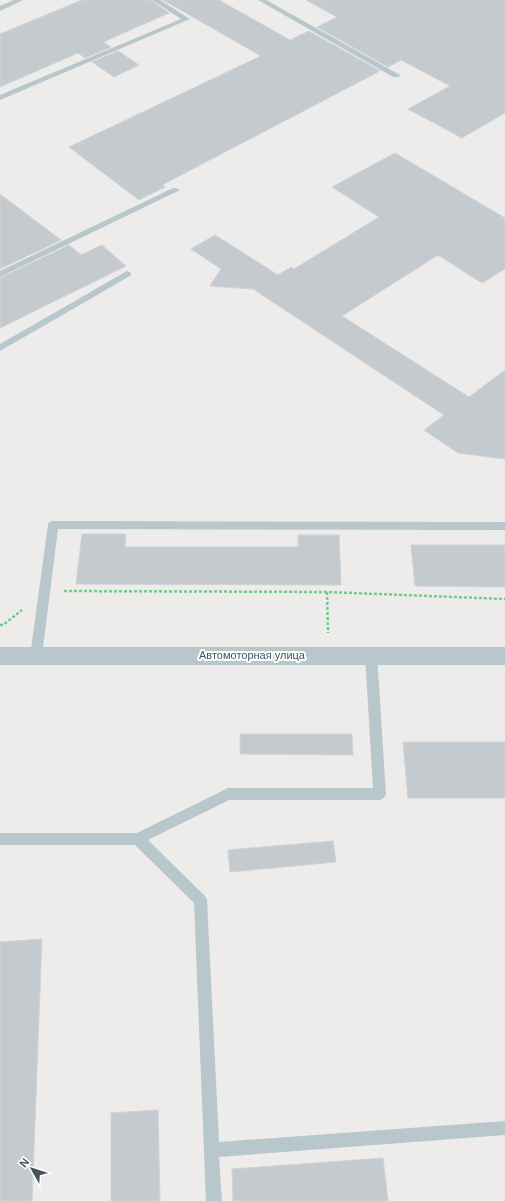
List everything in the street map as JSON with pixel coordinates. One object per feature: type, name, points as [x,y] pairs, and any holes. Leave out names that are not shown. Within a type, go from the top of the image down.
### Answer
[{"type":"street","name":"Автомоторная улица","points":[[0,656],[505,656]]},
{"type":"lane","points":[[0,9],[20,0]]},
{"type":"lane","points":[[0,98],[186,19],[155,0]]},
{"type":"lane","points":[[261,0],[396,75]]},
{"type":"lane","points":[[0,274],[176,190]]},
{"type":"lane","points":[[0,348],[127,274]]},
{"type":"lane","points":[[36,656],[53,525],[505,526]]},
{"type":"lane","points":[[0,839],[138,839],[228,794],[380,794],[371,655]]},
{"type":"lane","points":[[138,839],[200,900],[214,1201]]},
{"type":"lane","points":[[212,1150],[505,1128]]},
{"type":"path","points":[[0,625],[4,625],[44,591],[327,592],[505,599]]},
{"type":"path","points":[[327,592],[328,633]]},
{"type":"building","points":[[82,0],[151,0],[169,13],[103,42],[111,47],[85,58],[78,53],[0,87],[0,34]]},
{"type":"building","points":[[163,0],[219,0],[290,40],[309,31],[380,71],[162,185],[165,187],[139,200],[69,147],[261,56]]},
{"type":"building","points":[[306,0],[505,0],[505,113],[462,138],[408,109],[450,86],[401,60],[388,67],[317,27],[337,17]]},
{"type":"building","points":[[118,51],[139,65],[114,77],[92,62]]},
{"type":"building","points":[[395,153],[505,218],[505,269],[482,283],[438,255],[342,316],[469,397],[505,370],[505,459],[458,453],[424,430],[444,415],[253,289],[210,286],[221,269],[191,249],[215,235],[278,275],[291,267],[294,269],[379,217],[332,187]]},
{"type":"building","points":[[0,194],[61,240],[0,269]]},
{"type":"building","points":[[69,245],[81,255],[102,245],[126,266],[0,328],[0,278]]},
{"type":"building","points":[[82,534],[126,534],[125,547],[298,547],[298,535],[339,535],[341,585],[76,584]]},
{"type":"building","points":[[411,545],[505,545],[505,587],[415,586]]},
{"type":"building","points":[[240,734],[352,734],[353,755],[240,754]]},
{"type":"building","points":[[403,742],[505,742],[505,798],[408,798]]},
{"type":"building","points":[[333,841],[336,862],[230,872],[228,850]]},
{"type":"building","points":[[42,939],[32,1201],[0,1201],[0,942]]},
{"type":"building","points":[[158,1110],[160,1201],[111,1201],[111,1113]]},
{"type":"building","points":[[383,1158],[388,1201],[233,1201],[232,1169]]}]
